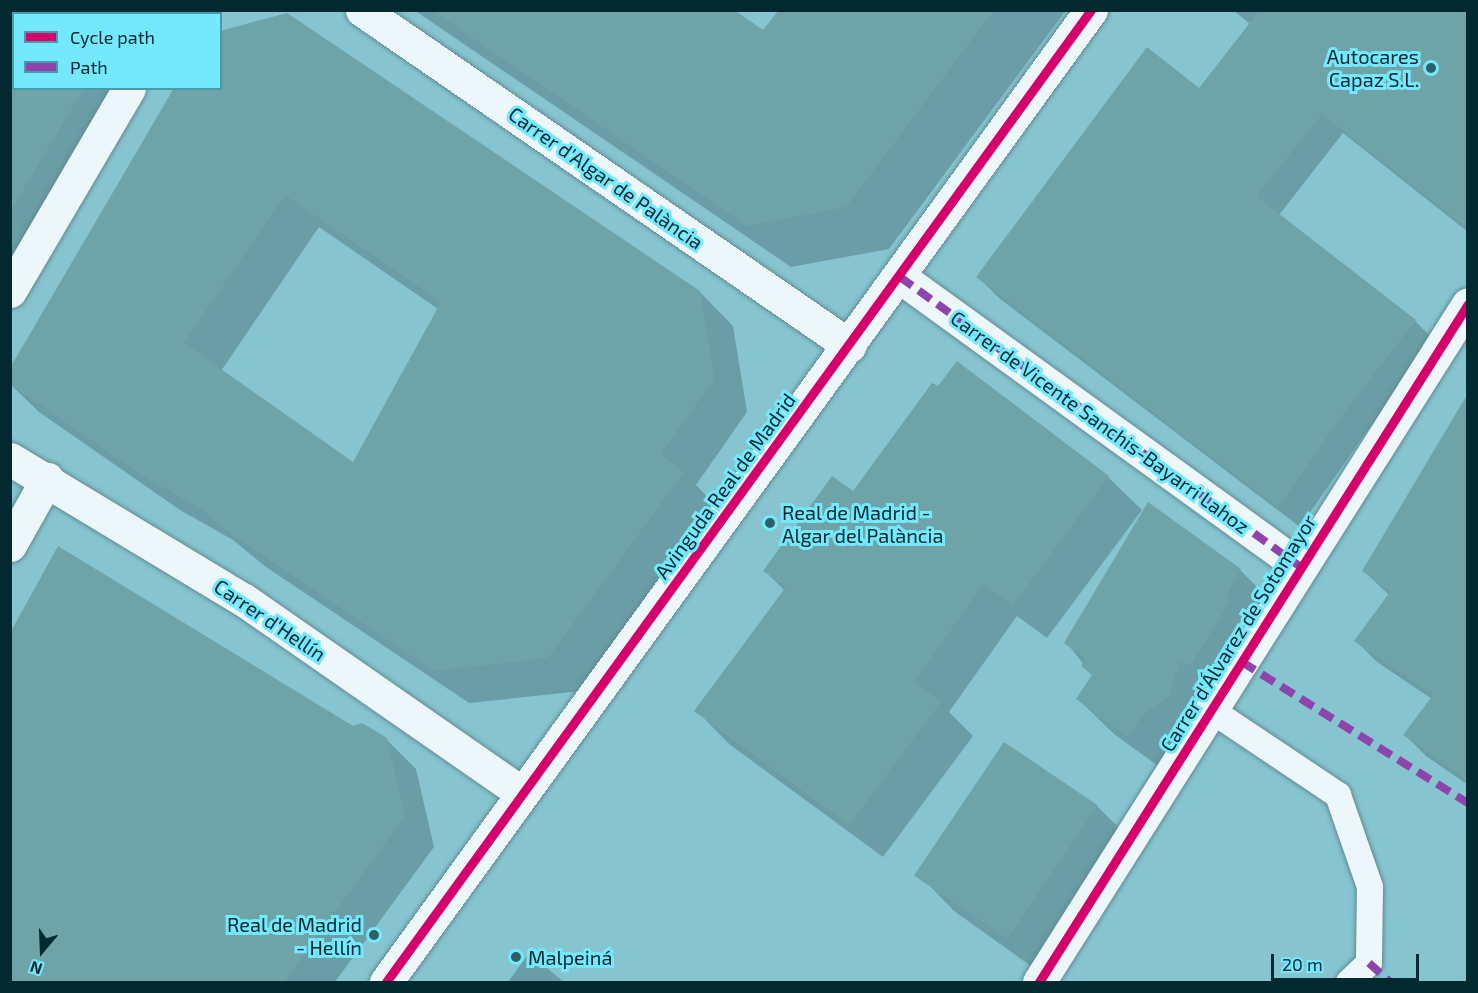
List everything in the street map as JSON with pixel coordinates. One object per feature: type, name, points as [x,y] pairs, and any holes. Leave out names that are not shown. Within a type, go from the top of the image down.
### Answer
[{"type":"street","name":"Carrer d'Algar de Palància","points":[[362,10],[850,346]]},
{"type":"street","name":"Avinguda Real de Madrid","points":[[386,982],[850,346],[1091,10]]},
{"type":"street","points":[[10,291],[128,90]]},
{"type":"street","name":"Carrer de Vicente Sanchis-Bayarri Lahoz","points":[[900,277],[1301,567]]},
{"type":"street","name":"Carrer d'Álvarez de Sotomayor","points":[[1039,982],[1467,304]]},
{"type":"street","name":"Carrer d'Hellín","points":[[10,459],[47,479],[244,600],[522,793]]},
{"type":"street","points":[[10,545],[47,479]]},
{"type":"lane","points":[[1211,710],[1338,795],[1370,887],[1369,963],[1349,982]]},
{"type":"building","points":[[432,10],[734,10],[763,30],[779,10],[994,10],[846,207],[747,226]]},
{"type":"building","points":[[1260,10],[1467,10],[1467,228],[1322,114],[1256,196],[1416,320],[1343,414],[1278,508],[976,277],[1147,47],[1199,88]]},
{"type":"building","points":[[287,13],[700,291],[714,379],[661,454],[684,472],[548,658],[434,671],[231,534],[198,507],[146,478],[10,384],[10,368],[173,90],[222,90],[222,30]],"holes":[[[285,195],[441,302],[353,462],[184,343]]]},
{"type":"building","points":[[10,88],[12,90],[83,90],[10,212]]},
{"type":"building","points":[[957,361],[1109,476],[1013,605],[983,584],[914,682],[941,702],[849,825],[694,711],[786,587],[763,571],[832,476],[853,491],[932,383],[938,386]]},
{"type":"building","points":[[1467,395],[1467,780],[1403,735],[1433,695],[1354,641],[1390,592],[1362,571]]},
{"type":"building","points":[[1148,502],[1241,569],[1226,596],[1230,601],[1191,665],[1180,662],[1168,698],[1143,714],[1128,737],[1076,699],[1092,675],[1081,666],[1086,659],[1064,643]]},
{"type":"building","points":[[58,546],[353,726],[362,723],[387,738],[405,816],[284,982],[10,982],[10,633]]},
{"type":"building","points":[[1004,742],[1098,805],[1008,939],[914,875]]},
{"type":"marked path","points":[[900,277],[1301,567]]},
{"type":"marked path","points":[[1242,662],[1468,803]]},
{"type":"marked path","points":[[1369,963],[1390,982]]},
{"type":"cycle path","points":[[386,982],[1091,10]]},
{"type":"cycle path","points":[[1039,982],[1468,304]]},
{"type":"place","name":"Autocares Capaz S.L.","points":[[1431,68]]},
{"type":"place","name":"Real de Madrid - Algar del Palància","points":[[770,523]]},
{"type":"place","name":"Real de Madrid - Hellín","points":[[374,935]]},
{"type":"place","name":"Malpeiná","points":[[516,957]]}]
